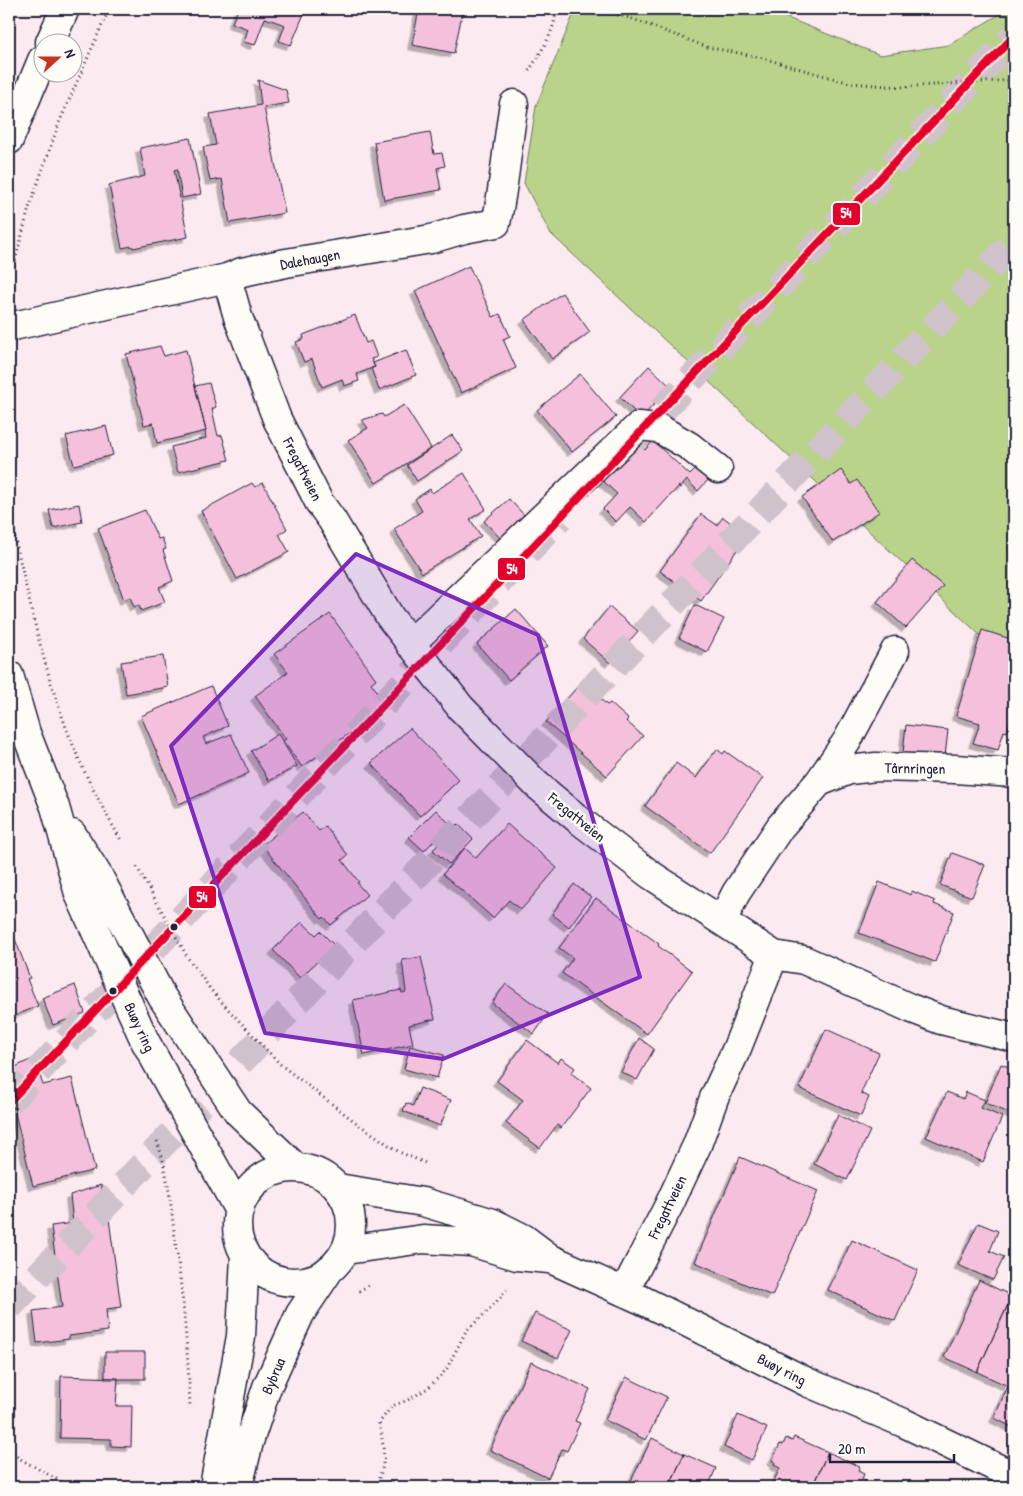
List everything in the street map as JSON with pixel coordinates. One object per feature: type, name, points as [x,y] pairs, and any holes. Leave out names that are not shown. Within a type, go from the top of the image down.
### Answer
[{"type":"street","points":[[55,32],[65,9]]},
{"type":"street","points":[[9,140],[33,82]]},
{"type":"street","name":"Dalehaugen","points":[[9,328],[226,278],[242,272],[277,264],[431,239],[464,229],[496,223],[503,194],[506,151],[514,104]]},
{"type":"street","name":"Fregattveien","points":[[226,278],[238,317],[277,419],[319,502],[332,520],[390,617],[410,644],[461,708],[536,784],[579,820],[651,875],[774,955],[804,960],[941,1020],[1014,1038]]},
{"type":"street","points":[[410,644],[639,426],[658,428],[689,446],[718,469]]},
{"type":"street","name":"Tårnringen","points":[[722,921],[736,893],[780,827],[819,782],[847,741],[896,651]]},
{"type":"street","name":"Buøy ring","points":[[9,674],[26,733],[55,807],[80,894],[146,1041],[238,1209]]},
{"type":"street","name":"Tårnringen","points":[[819,782],[849,770],[876,767],[955,768],[1014,773]]},
{"type":"street","name":"Buøy ring","points":[[55,807],[99,877],[162,996],[238,1112],[293,1165]]},
{"type":"street","name":"Fregattveien","points":[[624,1292],[669,1205],[697,1145],[714,1098],[738,1048],[774,955]]},
{"type":"street","points":[[214,1487],[241,1336],[245,1256],[237,1235],[236,1219],[238,1209],[250,1187],[265,1175],[293,1165],[313,1170],[327,1177],[338,1188],[346,1202],[351,1217],[351,1234],[346,1250],[328,1272],[313,1279],[296,1282],[280,1281],[264,1274],[245,1256]]},
{"type":"street","name":"Buøy ring","points":[[338,1188],[423,1202],[493,1223],[523,1238],[551,1259],[624,1292],[808,1383],[904,1423],[1014,1476]]},
{"type":"street","name":"Buøy ring","points":[[346,1250],[423,1239],[471,1242],[517,1256],[551,1259]]},
{"type":"street","name":"Bybrua","points":[[238,1487],[249,1442],[268,1387],[300,1314],[328,1272]]},
{"type":"path","points":[[9,296],[10,280],[32,199],[59,123],[109,9]]},
{"type":"path","points":[[514,104],[528,73],[550,37],[555,22],[556,9]]},
{"type":"path","points":[[593,9],[630,18],[707,47],[758,57],[850,83],[901,87],[1014,80]]},
{"type":"path","points":[[9,513],[42,652],[66,727],[90,784],[125,847]]},
{"type":"path","points":[[134,861],[188,958],[211,990],[234,1016],[281,1064],[358,1124],[399,1152],[428,1164]]},
{"type":"path","points":[[155,1135],[164,1162],[179,1265],[188,1358],[190,1411]]},
{"type":"path","points":[[354,1294],[375,1281]]},
{"type":"path","points":[[374,1487],[382,1476],[384,1445],[379,1423],[386,1412],[392,1406],[408,1400],[428,1388],[446,1370],[466,1332],[491,1308],[508,1288]]},
{"type":"path","points":[[9,1450],[22,1460],[71,1487]]},
{"type":"highlighted area","points":[[356,554],[538,635],[640,977],[443,1059],[265,1033],[171,746]]},
{"type":"green space","points":[[573,9],[765,9],[880,55],[949,45],[1008,9],[1014,9],[1014,667],[550,233],[524,183],[536,106],[572,18]]},
{"type":"building","points":[[238,9],[306,9],[291,45],[279,41],[285,25],[265,18],[255,45],[244,42],[248,29],[232,23]]},
{"type":"building","points":[[419,9],[465,9],[464,15],[462,14],[454,53],[412,45]]},
{"type":"building","points":[[258,80],[286,90],[289,103],[264,107],[285,213],[230,223],[222,179],[210,181],[203,147],[216,145],[210,114],[261,105]]},
{"type":"building","points":[[430,132],[434,154],[442,153],[445,166],[437,168],[441,190],[384,200],[374,142]]},
{"type":"building","points":[[190,138],[201,194],[182,198],[177,169],[174,170],[188,237],[133,248],[132,246],[122,248],[109,185],[145,176],[140,148]]},
{"type":"building","points":[[469,266],[493,317],[500,314],[510,336],[503,339],[516,368],[461,393],[415,291]]},
{"type":"building","points":[[562,293],[590,332],[552,359],[524,320]]},
{"type":"building","points":[[355,315],[366,343],[371,341],[377,357],[371,359],[375,367],[357,374],[359,381],[344,386],[342,379],[322,387],[312,359],[304,362],[296,342],[304,339],[303,335]]},
{"type":"building","points":[[160,346],[164,356],[186,350],[206,431],[157,443],[153,423],[144,425],[126,354]]},
{"type":"building","points":[[406,350],[416,375],[379,390],[371,368],[375,367],[373,363]]},
{"type":"building","points":[[649,366],[671,387],[641,418],[620,397]]},
{"type":"building","points":[[580,374],[616,417],[572,452],[537,410]]},
{"type":"building","points":[[209,383],[216,407],[212,409],[218,436],[222,435],[229,460],[178,472],[171,447],[206,438],[195,386]]},
{"type":"building","points":[[404,405],[431,448],[376,483],[348,440],[368,428],[362,420],[382,414],[384,417]]},
{"type":"building","points":[[106,426],[113,455],[74,465],[66,436]]},
{"type":"building","points":[[452,435],[463,451],[417,481],[407,465]]},
{"type":"building","points":[[653,441],[690,475],[696,469],[708,480],[698,491],[687,480],[680,488],[679,486],[646,522],[630,507],[616,522],[603,509],[617,494],[602,480],[637,443],[645,450]]},
{"type":"building","points":[[841,470],[851,484],[857,480],[879,512],[833,542],[802,497]]},
{"type":"building","points":[[464,473],[486,509],[470,519],[481,536],[422,573],[394,529],[422,511],[415,499],[430,489],[432,493]]},
{"type":"building","points":[[252,483],[255,487],[263,483],[287,529],[279,534],[289,552],[237,579],[201,511]]},
{"type":"building","points":[[509,499],[526,517],[501,539],[484,521]]},
{"type":"building","points":[[79,504],[82,522],[53,528],[49,510]]},
{"type":"building","points":[[145,510],[158,539],[162,538],[166,549],[163,550],[173,581],[159,587],[165,602],[141,611],[139,605],[134,607],[130,597],[124,600],[98,528]]},
{"type":"building","points":[[701,514],[717,525],[723,517],[742,531],[737,539],[742,543],[701,601],[660,571]]},
{"type":"building","points":[[912,560],[943,586],[906,628],[877,602]]},
{"type":"building","points":[[695,605],[724,619],[707,652],[679,638]]},
{"type":"building","points":[[609,607],[638,631],[610,663],[583,639]]},
{"type":"building","points":[[516,609],[548,646],[509,680],[477,644]]},
{"type":"building","points":[[330,614],[376,679],[371,683],[388,706],[302,767],[283,741],[286,739],[255,696],[288,672],[274,654]]},
{"type":"building","points":[[982,630],[1014,640],[1014,709],[1007,732],[1004,731],[998,750],[973,743],[980,723],[956,716]]},
{"type":"building","points":[[163,656],[168,687],[126,694],[121,662]]},
{"type":"building","points":[[582,682],[607,705],[610,703],[643,736],[607,776],[546,722]]},
{"type":"building","points":[[211,686],[228,726],[203,737],[206,744],[231,734],[249,773],[179,804],[141,716]]},
{"type":"building","points":[[906,725],[948,730],[945,757],[903,753]]},
{"type":"building","points":[[410,728],[459,780],[420,816],[371,763]]},
{"type":"building","points":[[278,734],[297,766],[269,781],[251,751]]},
{"type":"building","points":[[717,749],[723,754],[725,751],[763,778],[710,853],[645,806],[676,763],[696,778]]},
{"type":"building","points":[[436,810],[450,824],[424,851],[409,837]]},
{"type":"building","points":[[303,812],[319,831],[325,826],[348,855],[342,860],[367,895],[331,925],[324,917],[322,919],[262,845]]},
{"type":"building","points":[[458,824],[473,839],[449,864],[433,850]]},
{"type":"building","points":[[507,824],[557,868],[521,910],[509,900],[493,918],[443,874],[465,848],[476,858]]},
{"type":"building","points":[[952,853],[985,865],[972,897],[940,885]]},
{"type":"building","points":[[879,882],[911,895],[912,891],[935,901],[934,904],[954,912],[935,962],[859,933]]},
{"type":"building","points":[[574,884],[591,897],[569,927],[552,914]]},
{"type":"building","points":[[596,898],[659,944],[658,946],[692,971],[647,1034],[562,973],[573,958],[559,948]]},
{"type":"building","points":[[302,922],[316,935],[320,931],[334,945],[300,978],[273,950]]},
{"type":"building","points":[[15,939],[30,978],[27,979],[38,1006],[9,1018],[9,941]]},
{"type":"building","points":[[421,957],[435,1019],[409,1025],[413,1044],[364,1055],[353,1000],[401,990],[402,993],[406,992],[402,960]]},
{"type":"building","points":[[506,984],[548,1014],[534,1034],[492,1003]]},
{"type":"building","points":[[75,985],[85,1013],[53,1025],[42,998]]},
{"type":"building","points":[[826,1029],[879,1053],[861,1093],[869,1097],[861,1116],[799,1088]]},
{"type":"building","points":[[639,1038],[654,1049],[637,1080],[621,1072]]},
{"type":"building","points":[[527,1040],[558,1063],[561,1058],[575,1068],[571,1073],[591,1088],[561,1128],[557,1125],[540,1148],[506,1123],[523,1100],[497,1081]]},
{"type":"building","points":[[410,1046],[444,1055],[437,1078],[404,1069]]},
{"type":"building","points":[[34,1058],[43,1085],[72,1078],[95,1170],[33,1186],[11,1097],[9,1098],[9,1070]]},
{"type":"building","points":[[1001,1064],[1014,1069],[1014,1115],[985,1103]]},
{"type":"building","points":[[420,1088],[451,1100],[440,1126],[403,1111],[406,1103],[413,1106]]},
{"type":"building","points":[[947,1092],[963,1099],[966,1092],[985,1100],[981,1108],[1002,1117],[983,1162],[926,1137]]},
{"type":"building","points":[[838,1115],[870,1131],[847,1180],[814,1164]]},
{"type":"building","points":[[740,1157],[818,1191],[772,1296],[695,1262]]},
{"type":"building","points":[[101,1185],[105,1219],[109,1219],[121,1307],[106,1309],[108,1331],[69,1336],[69,1339],[37,1343],[33,1311],[62,1307],[51,1226],[73,1223],[70,1195]]},
{"type":"building","points":[[978,1223],[998,1231],[990,1251],[1004,1257],[993,1280],[958,1265]]},
{"type":"building","points":[[852,1240],[918,1270],[895,1321],[828,1290]]},
{"type":"building","points":[[979,1280],[1012,1296],[977,1372],[944,1357]]},
{"type":"building","points":[[1012,1296],[1014,1297],[1014,1376],[1012,1375],[1008,1386],[977,1372]]},
{"type":"building","points":[[535,1313],[572,1330],[558,1358],[521,1341]]},
{"type":"building","points":[[105,1352],[145,1352],[145,1379],[105,1379]]},
{"type":"building","points":[[531,1362],[590,1389],[575,1421],[580,1423],[567,1451],[562,1449],[548,1478],[490,1450]]},
{"type":"building","points":[[61,1376],[118,1378],[116,1406],[132,1406],[131,1447],[111,1446],[111,1439],[60,1438]]},
{"type":"building","points":[[626,1377],[667,1397],[646,1440],[605,1420]]},
{"type":"building","points":[[1008,1386],[1014,1388],[1014,1428],[994,1418]]},
{"type":"building","points":[[738,1415],[767,1428],[752,1460],[724,1447]]},
{"type":"building","points":[[794,1437],[828,1452],[812,1487],[771,1487],[780,1468],[774,1465],[775,1462],[772,1461],[780,1444],[783,1445],[786,1438],[792,1441]]},
{"type":"building","points":[[652,1438],[684,1454],[669,1487],[628,1487]]},
{"type":"building","points":[[828,1452],[860,1467],[858,1471],[864,1474],[862,1479],[866,1481],[863,1487],[812,1487]]},
{"type":"building","points":[[684,1454],[716,1468],[708,1487],[669,1487]]},
{"type":"building","points":[[885,1483],[895,1487],[883,1487]]},
{"type":"tunnel","points":[[633,441],[1014,36]]},
{"type":"tunnel","points":[[9,1307],[1014,242]]},
{"type":"tunnel","points":[[9,1102],[560,517]]},
{"type":"transit line","name":"54","points":[[9,1102],[1014,36]]}]
